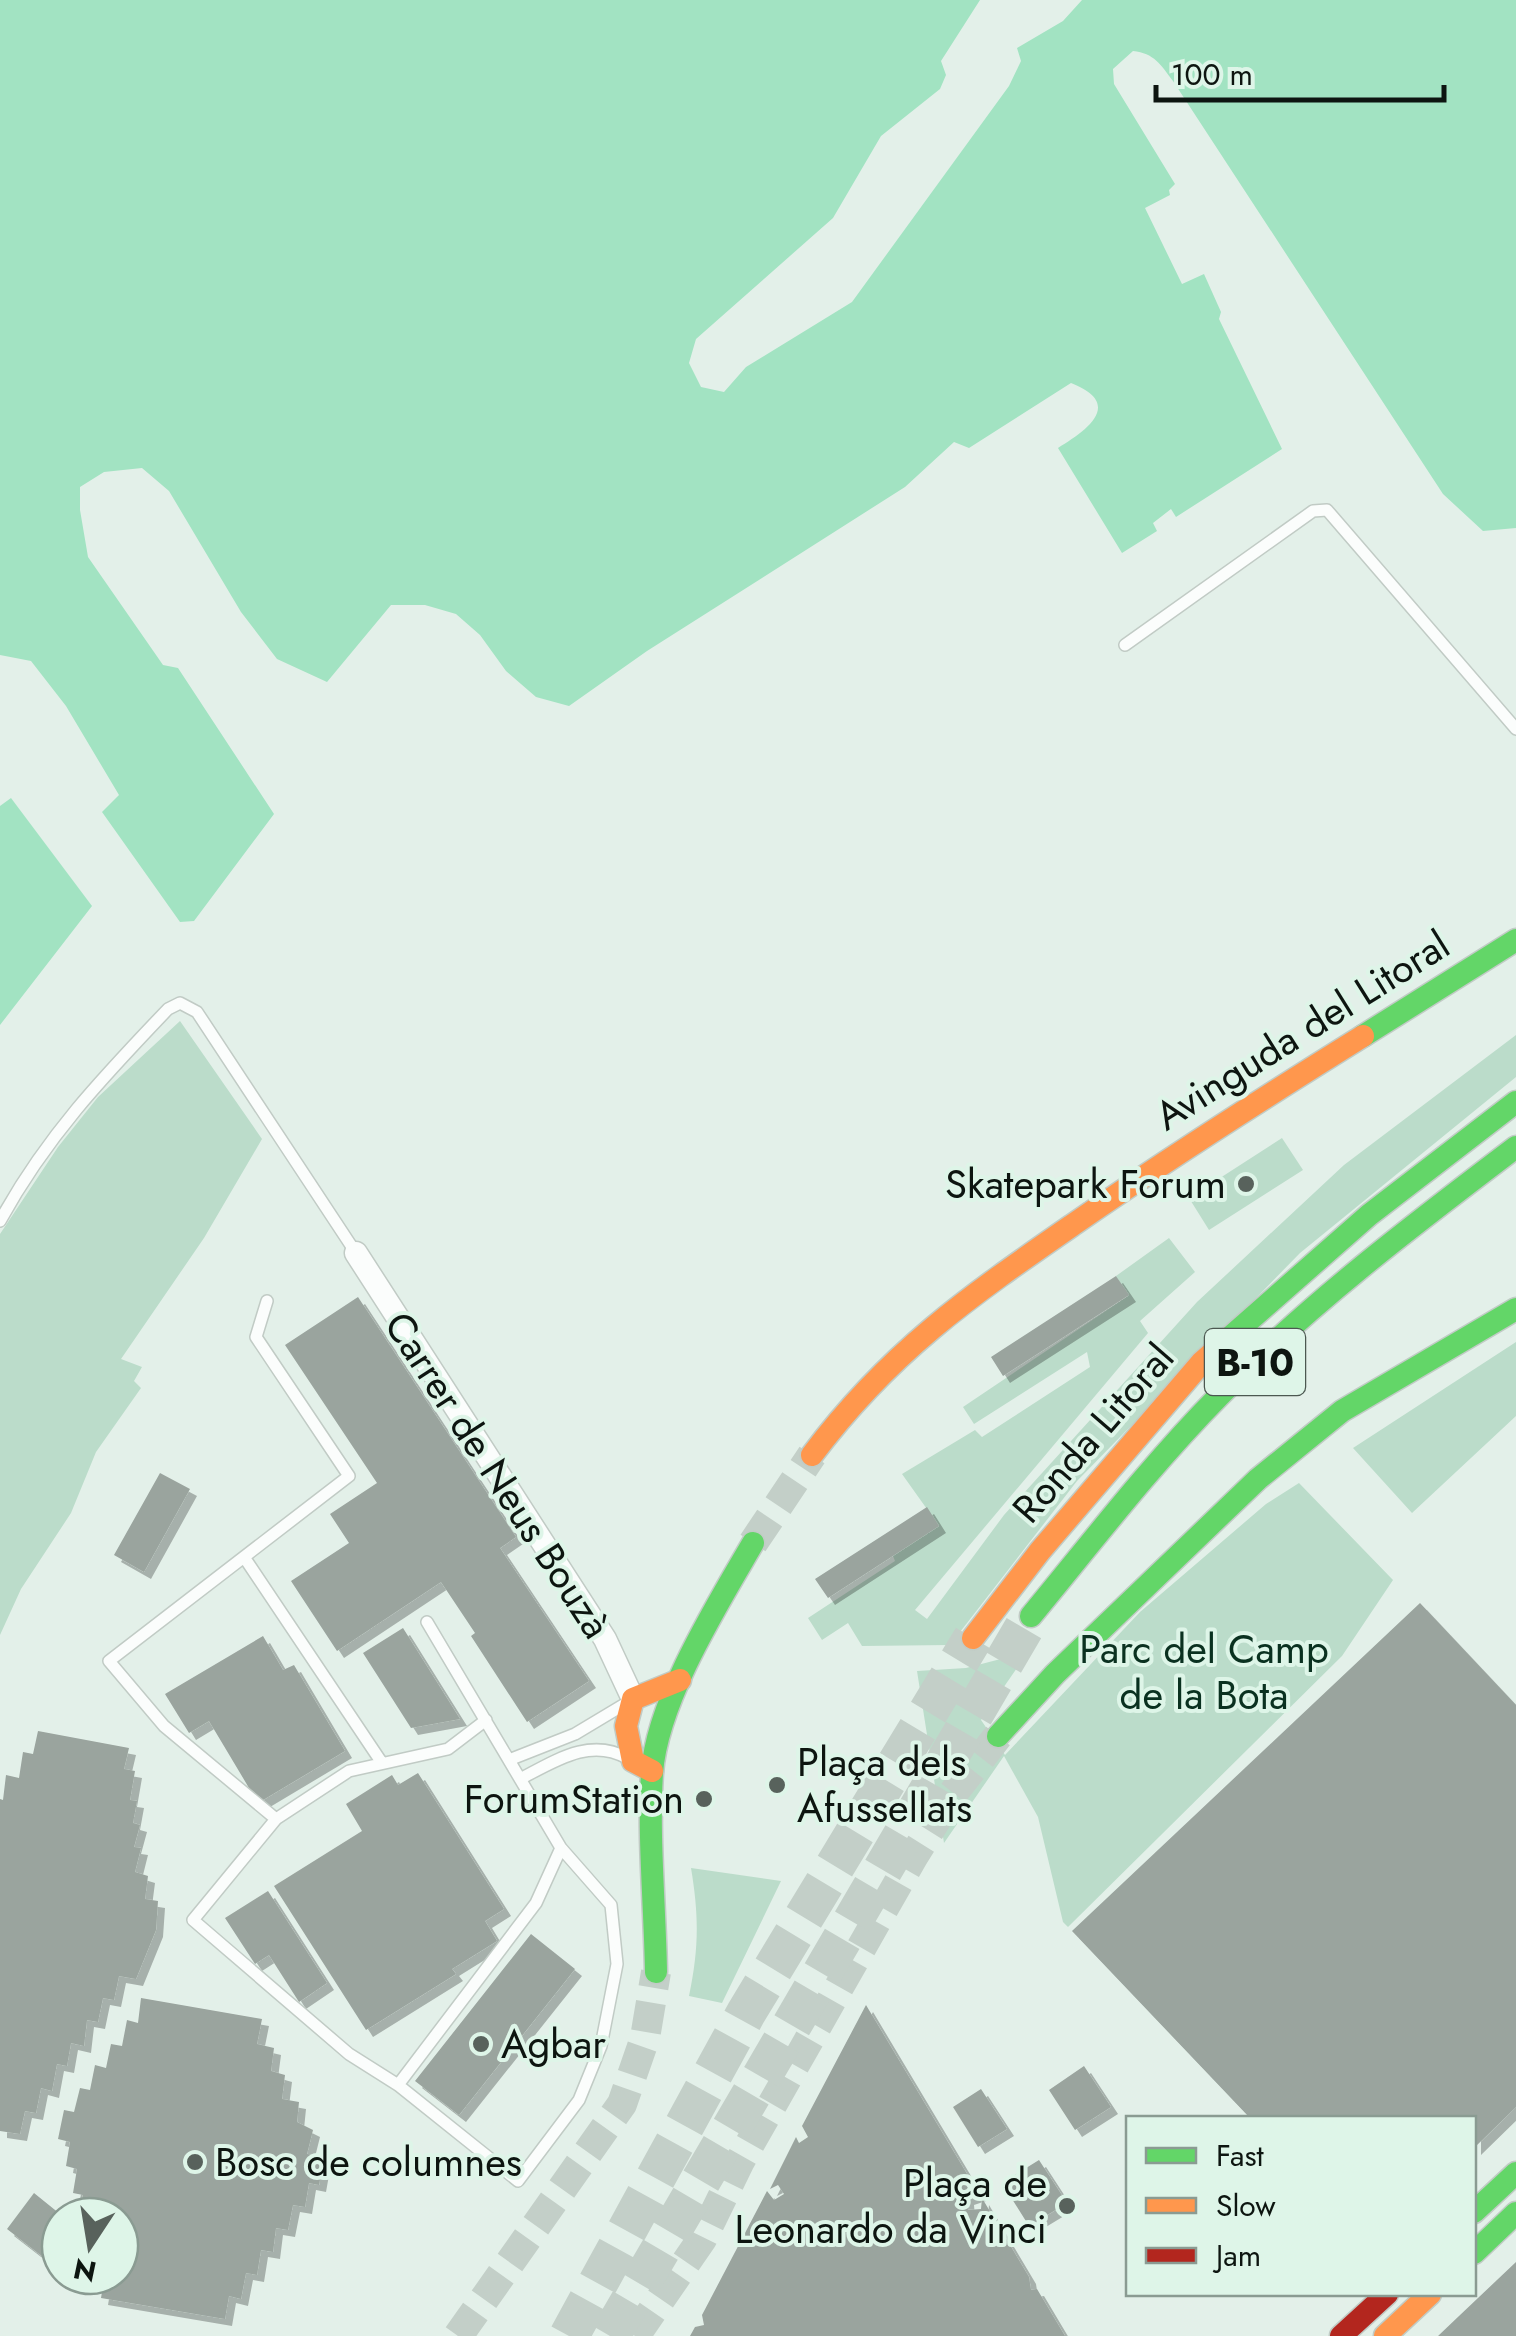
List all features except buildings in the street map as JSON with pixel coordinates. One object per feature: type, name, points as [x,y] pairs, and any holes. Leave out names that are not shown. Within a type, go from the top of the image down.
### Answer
[{"type":"main road","name":"Avinguda del Litoral","points":[[812,1456],[844,1410],[871,1382],[960,1304],[1164,1160],[1516,940]]},
{"type":"main road","name":"Ronda Litoral","points":[[973,1638],[1040,1551],[1202,1362],[1369,1215],[1516,1102]]},
{"type":"main road","name":"Ronda Litoral","points":[[1031,1616],[1161,1460],[1246,1369],[1406,1230],[1516,1147]]},
{"type":"main road","points":[[998,1736],[1055,1674],[1258,1479],[1342,1411],[1516,1309]]},
{"type":"main road","points":[[642,1766],[719,1599],[754,1543]]},
{"type":"main road","points":[[656,1972],[642,1766],[626,1726],[633,1700],[680,1680]]},
{"type":"main road","points":[[1476,2210],[1516,2172]]},
{"type":"main road","points":[[1476,2250],[1516,2213]]},
{"type":"main road","points":[[1342,2336],[1385,2296]]},
{"type":"main road","points":[[1385,2336],[1428,2296]]},
{"type":"street","name":"Carrer de Neus Bouzà","points":[[356,1254],[605,1639],[633,1700]]},
{"type":"lane","points":[[1125,645],[1313,511],[1327,510],[1516,729]]},
{"type":"lane","points":[[0,1221],[18,1188],[78,1103],[168,1009],[180,1003],[197,1012],[356,1254]]},
{"type":"lane","points":[[267,1301],[256,1337],[349,1476],[109,1661],[164,1726],[276,1819]]},
{"type":"lane","points":[[244,1557],[382,1764]]},
{"type":"lane","points":[[427,1622],[486,1720],[561,1848],[611,1905],[617,1964],[601,2046],[578,2100],[518,2181],[398,2086],[349,2054],[192,1920],[276,1819],[349,1771],[448,1749],[486,1720]]},
{"type":"lane","points":[[509,1760],[575,1734],[633,1700]]},
{"type":"lane","points":[[520,1779],[571,1753],[609,1748],[642,1766]]},
{"type":"lane","points":[[398,2086],[536,1903],[561,1848]]},
{"type":"green space","points":[[180,1021],[262,1139],[204,1238],[121,1359],[142,1367],[134,1381],[141,1388],[96,1452],[71,1513],[21,1589],[0,1635],[0,1234],[58,1147],[98,1097]]},
{"type":"green space","points":[[1516,1035],[1516,1077],[1300,1253],[1077,1481],[950,1645],[862,1646],[848,1623],[822,1640],[808,1618],[895,1561],[893,1556],[939,1526],[902,1474],[975,1430],[982,1437],[1090,1367],[1087,1352],[974,1424],[963,1407],[1128,1296],[1116,1276],[1169,1238],[1195,1272],[1140,1321],[1148,1333],[915,1610],[927,1619],[1004,1515],[1197,1302],[1344,1165]]},
{"type":"green space","name":"Skatepark Forum","points":[[1282,1138],[1303,1170],[1209,1230],[1189,1198]]},
{"type":"green space","points":[[1516,1342],[1516,1416],[1412,1513],[1353,1448]]},
{"type":"green space","name":"Parc del Camp de la Bota","points":[[1299,1483],[1393,1580],[1342,1656],[1068,1927],[1063,1922],[1038,1817],[1004,1756],[944,1843],[917,1671],[966,1668],[1028,1652],[981,1720],[1005,1755],[1140,1612],[1266,1504]]},
{"type":"green space","points":[[691,1868],[781,1881],[722,2003],[689,1996],[697,1932]]},
{"type":"shaded area","points":[[0,0],[980,0],[941,61],[946,75],[940,89],[881,136],[833,218],[696,339],[689,363],[701,387],[724,392],[746,367],[852,302],[1009,86],[1021,61],[1017,48],[1063,21],[1082,0],[1516,0],[1516,528],[1483,531],[1443,494],[1173,81],[1152,57],[1133,51],[1113,69],[1114,84],[1175,184],[1170,195],[1145,208],[1182,284],[1204,274],[1221,312],[1219,319],[1282,449],[1176,517],[1171,509],[1153,523],[1157,531],[1122,553],[1058,448],[1089,426],[1098,408],[1087,391],[1071,383],[969,448],[954,442],[905,487],[647,651],[569,706],[536,697],[506,671],[480,635],[456,614],[425,605],[391,605],[327,682],[277,659],[241,612],[169,491],[142,468],[104,472],[80,487],[88,557],[163,665],[178,668],[274,814],[194,921],[180,922],[102,812],[119,795],[66,706],[31,661],[0,655]]},
{"type":"shaded area","points":[[11,798],[92,906],[0,1025],[0,806]]},
{"type":"tunnel","points":[[753,1543],[812,1455]]},
{"type":"tunnel","points":[[610,2336],[1031,1616]]},
{"type":"tunnel","points":[[569,2336],[746,2013],[973,1638]]},
{"type":"tunnel","points":[[635,2336],[702,2239],[740,2161],[913,1857],[951,1796],[998,1736]]},
{"type":"tunnel","points":[[458,2336],[622,2104],[645,2038],[656,1972]]},
{"type":"traffic: fast","points":[[1363,1036],[1516,940]]},
{"type":"traffic: fast","points":[[1228,1339],[1369,1215],[1516,1102]]},
{"type":"traffic: fast","points":[[1031,1616],[1170,1449],[1253,1362],[1363,1266],[1516,1147]]},
{"type":"traffic: fast","points":[[998,1736],[1055,1674],[1258,1479],[1342,1411],[1516,1309]]},
{"type":"traffic: fast","points":[[656,1972],[651,1821],[656,1745],[691,1654],[753,1543]]},
{"type":"traffic: fast","points":[[1476,2210],[1516,2173]]},
{"type":"traffic: fast","points":[[1476,2251],[1516,2213]]},
{"type":"traffic: slow","points":[[812,1455],[871,1385],[966,1301],[1145,1175],[1363,1036]]},
{"type":"traffic: slow","points":[[973,1638],[1040,1551],[1202,1362],[1228,1339]]},
{"type":"traffic: slow","points":[[652,1771],[633,1761],[626,1726],[633,1699],[680,1680]]},
{"type":"traffic: slow","points":[[1385,2336],[1428,2296]]},
{"type":"traffic: jam","points":[[1341,2336],[1385,2296]]},
{"type":"place","name":"Skatepark Forum","points":[[1246,1184]]},
{"type":"place","name":"Plaça dels Afussellats","points":[[777,1785]]},
{"type":"place","name":"ForumStation","points":[[704,1799]]},
{"type":"place","name":"Agbar","points":[[481,2044]]},
{"type":"place","name":"Bosc de columnes","points":[[195,2162]]},
{"type":"place","name":"Plaça de Leonardo da Vinci","points":[[1067,2206]]}]
